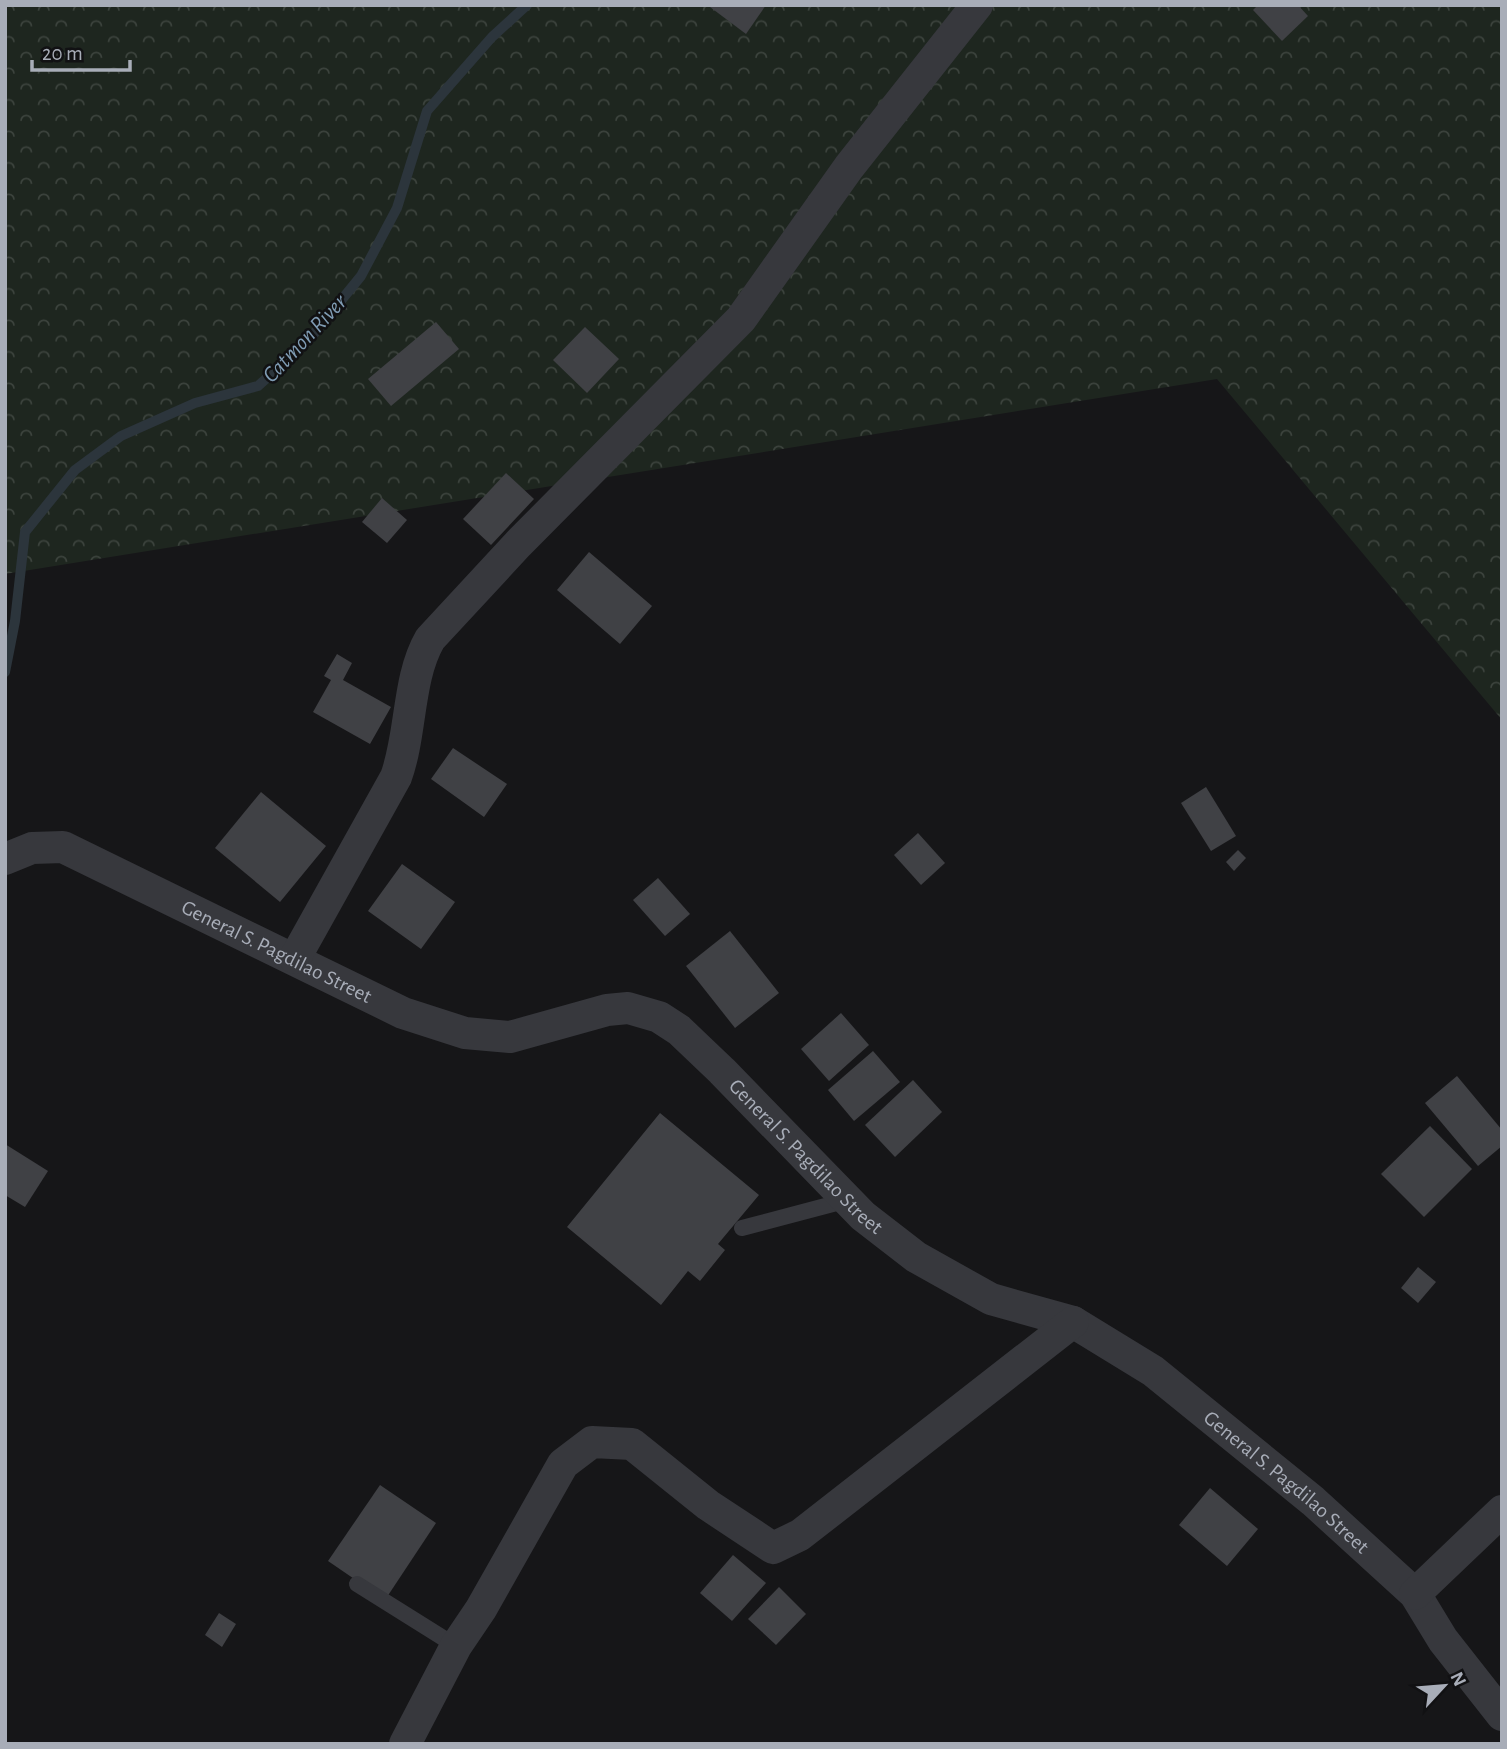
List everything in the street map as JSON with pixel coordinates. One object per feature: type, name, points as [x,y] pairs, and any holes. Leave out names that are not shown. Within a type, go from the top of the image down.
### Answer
[{"type":"street","points":[[295,958],[396,777],[405,752],[420,656],[430,639],[518,544],[741,319],[849,167],[976,5]]},
{"type":"street","name":"General S. Pagdilao Street","points":[[5,859],[32,848],[63,847],[403,1013],[465,1034],[510,1037],[607,1010],[628,1008],[659,1017],[679,1030],[722,1071],[863,1216],[916,1257],[992,1300],[1073,1322],[1153,1371],[1313,1502],[1415,1594],[1443,1640],[1502,1715]]},
{"type":"street","points":[[405,1744],[456,1646],[481,1609],[563,1464],[592,1442],[632,1444],[708,1505],[773,1548],[800,1535],[838,1507],[1073,1322]]},
{"type":"street","points":[[1415,1594],[1502,1511]]},
{"type":"lane","points":[[742,1228],[848,1200]]},
{"type":"lane","points":[[357,1584],[456,1646]]},
{"type":"green space","points":[[5,5],[1502,5],[1502,720],[1217,379],[5,574]]},
{"type":"building","points":[[766,5],[746,34],[710,7]]},
{"type":"building","points":[[1258,5],[1298,5],[1308,16],[1282,41],[1253,10]]},
{"type":"building","points":[[436,322],[459,349],[391,406],[368,379]]},
{"type":"building","points":[[585,327],[619,359],[587,393],[553,360]]},
{"type":"building","points":[[506,473],[534,499],[491,545],[463,519]]},
{"type":"building","points":[[382,498],[407,520],[387,543],[362,522]]},
{"type":"building","points":[[589,552],[652,606],[620,644],[557,590]]},
{"type":"building","points":[[337,654],[352,663],[343,680],[391,707],[370,744],[313,712],[331,680],[324,676]]},
{"type":"building","points":[[453,748],[507,784],[484,817],[431,779]]},
{"type":"building","points":[[1206,787],[1236,836],[1211,851],[1181,803]]},
{"type":"building","points":[[261,792],[326,846],[280,902],[215,848]]},
{"type":"building","points":[[918,833],[945,863],[921,885],[894,855]]},
{"type":"building","points":[[1238,850],[1246,858],[1234,871],[1226,862]]},
{"type":"building","points":[[402,864],[455,902],[421,949],[368,911]]},
{"type":"building","points":[[658,878],[690,914],[665,936],[633,900]]},
{"type":"building","points":[[730,931],[779,993],[735,1028],[686,966]]},
{"type":"building","points":[[841,1013],[869,1045],[829,1081],[801,1049]]},
{"type":"building","points":[[873,1051],[900,1082],[854,1121],[828,1090]]},
{"type":"building","points":[[1457,1076],[1502,1130],[1502,1146],[1478,1166],[1425,1103]]},
{"type":"building","points":[[913,1080],[942,1112],[895,1157],[865,1125]]},
{"type":"building","points":[[660,1113],[759,1195],[718,1244],[725,1250],[700,1281],[688,1271],[661,1305],[567,1227]]},
{"type":"building","points":[[1430,1126],[1472,1169],[1424,1217],[1381,1174]]},
{"type":"building","points":[[5,1144],[48,1171],[25,1207],[5,1195]]},
{"type":"building","points":[[1418,1267],[1436,1282],[1418,1303],[1401,1288]]},
{"type":"building","points":[[380,1485],[436,1523],[385,1600],[328,1561]]},
{"type":"building","points":[[1210,1488],[1258,1529],[1227,1566],[1179,1525]]},
{"type":"building","points":[[733,1555],[766,1583],[732,1621],[700,1593]]},
{"type":"building","points":[[779,1587],[806,1614],[776,1645],[748,1619]]},
{"type":"building","points":[[219,1613],[236,1624],[222,1647],[205,1635]]},
{"type":"waterway","name":"Catmon River","points":[[5,672],[15,621],[25,532],[75,470],[121,436],[195,403],[258,386],[308,341],[361,276],[397,208],[427,111],[492,37],[527,5]]}]
